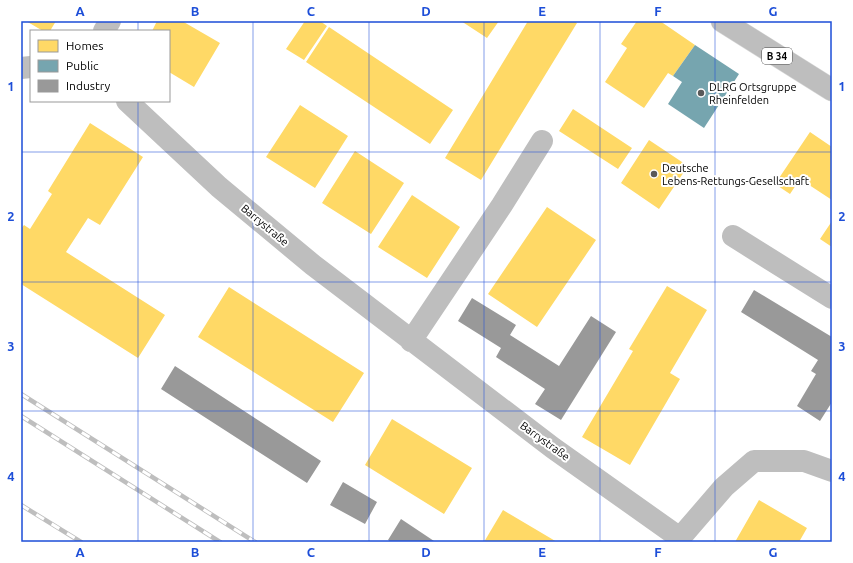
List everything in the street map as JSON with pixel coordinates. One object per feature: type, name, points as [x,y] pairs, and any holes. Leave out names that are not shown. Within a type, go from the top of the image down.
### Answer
[{"type":"street","points":[[105,30],[110,21]]},
{"type":"street","name":"B 34","points":[[722,21],[832,90]]},
{"type":"street","name":"Barrystraße","points":[[128,102],[219,187],[313,266],[553,448],[678,540],[724,487],[754,461],[804,461],[831,467]]},
{"type":"street","points":[[411,341],[542,141]]},
{"type":"street","points":[[733,236],[832,298]]},
{"type":"building: Homes","points":[[26,21],[56,21],[51,30],[41,30]]},
{"type":"building: Homes","points":[[157,21],[182,21],[220,43],[194,87],[170,73],[170,30],[152,30]]},
{"type":"building: Homes","points":[[305,21],[320,21],[327,26],[304,60],[286,49]]},
{"type":"building: Homes","points":[[461,21],[499,21],[487,38]]},
{"type":"building: Homes","points":[[528,21],[574,21],[577,23],[481,180],[445,158]]},
{"type":"building: Homes","points":[[637,21],[660,21],[695,45],[673,76],[668,73],[644,108],[605,82],[627,48],[621,44]]},
{"type":"building: Homes","points":[[329,27],[453,110],[430,144],[306,62]]},
{"type":"building: Homes","points":[[300,105],[348,136],[315,188],[266,157]]},
{"type":"building: Homes","points":[[573,109],[632,148],[618,169],[559,131]]},
{"type":"building: Homes","points":[[90,123],[143,157],[100,225],[88,218],[66,252],[165,315],[138,358],[21,284],[21,229],[24,225],[30,229],[52,194],[48,191]]},
{"type":"building: Homes","points":[[810,132],[832,147],[832,200],[800,179],[790,194],[775,184]]},
{"type":"building: Homes","name":"Deutsche Lebens-Rettungs-Gesellschaft","points":[[649,140],[688,166],[659,209],[621,183]]},
{"type":"building: Homes","points":[[355,151],[404,183],[371,234],[322,203]]},
{"type":"building: Homes","points":[[412,195],[460,227],[427,278],[378,247]]},
{"type":"building: Homes","points":[[547,207],[596,240],[537,327],[488,294]]},
{"type":"building: Homes","points":[[832,221],[832,247],[820,239]]},
{"type":"building: Homes","points":[[667,286],[707,310],[670,373],[680,379],[630,465],[582,437],[633,351],[629,349]]},
{"type":"building: Homes","points":[[229,287],[364,373],[333,422],[198,337]]},
{"type":"building: Homes","points":[[392,419],[472,468],[444,514],[365,465]]},
{"type":"building: Homes","points":[[759,500],[807,528],[799,542],[735,542]]},
{"type":"building: Homes","points":[[503,510],[557,542],[484,542]]},
{"type":"building: Public","name":"DLRG Ortsgruppe Rheinfelden","points":[[695,45],[739,74],[704,128],[668,104],[682,82],[673,76]]},
{"type":"building: Industry","points":[[754,290],[832,337],[832,402],[820,421],[797,406],[816,374],[811,371],[818,360],[741,312]]},
{"type":"building: Industry","points":[[472,298],[516,325],[510,335],[559,366],[591,316],[616,332],[561,420],[535,404],[545,389],[496,357],[501,348],[458,321]]},
{"type":"building: Industry","points":[[175,366],[321,461],[307,483],[161,389]]},
{"type":"building: Industry","points":[[343,482],[377,502],[365,524],[330,505]]},
{"type":"building: Industry","points":[[401,519],[434,541],[391,542],[388,540]]},
{"type":"railway","points":[[21,394],[255,542]]},
{"type":"railway","points":[[21,416],[220,542]]},
{"type":"railway","points":[[21,505],[81,542]]},
{"type":"place","name":"DLRG Ortsgruppe Rheinfelden","points":[[701,93]]},
{"type":"place","name":"Deutsche Lebens-Rettungs-Gesellschaft","points":[[654,174]]}]
